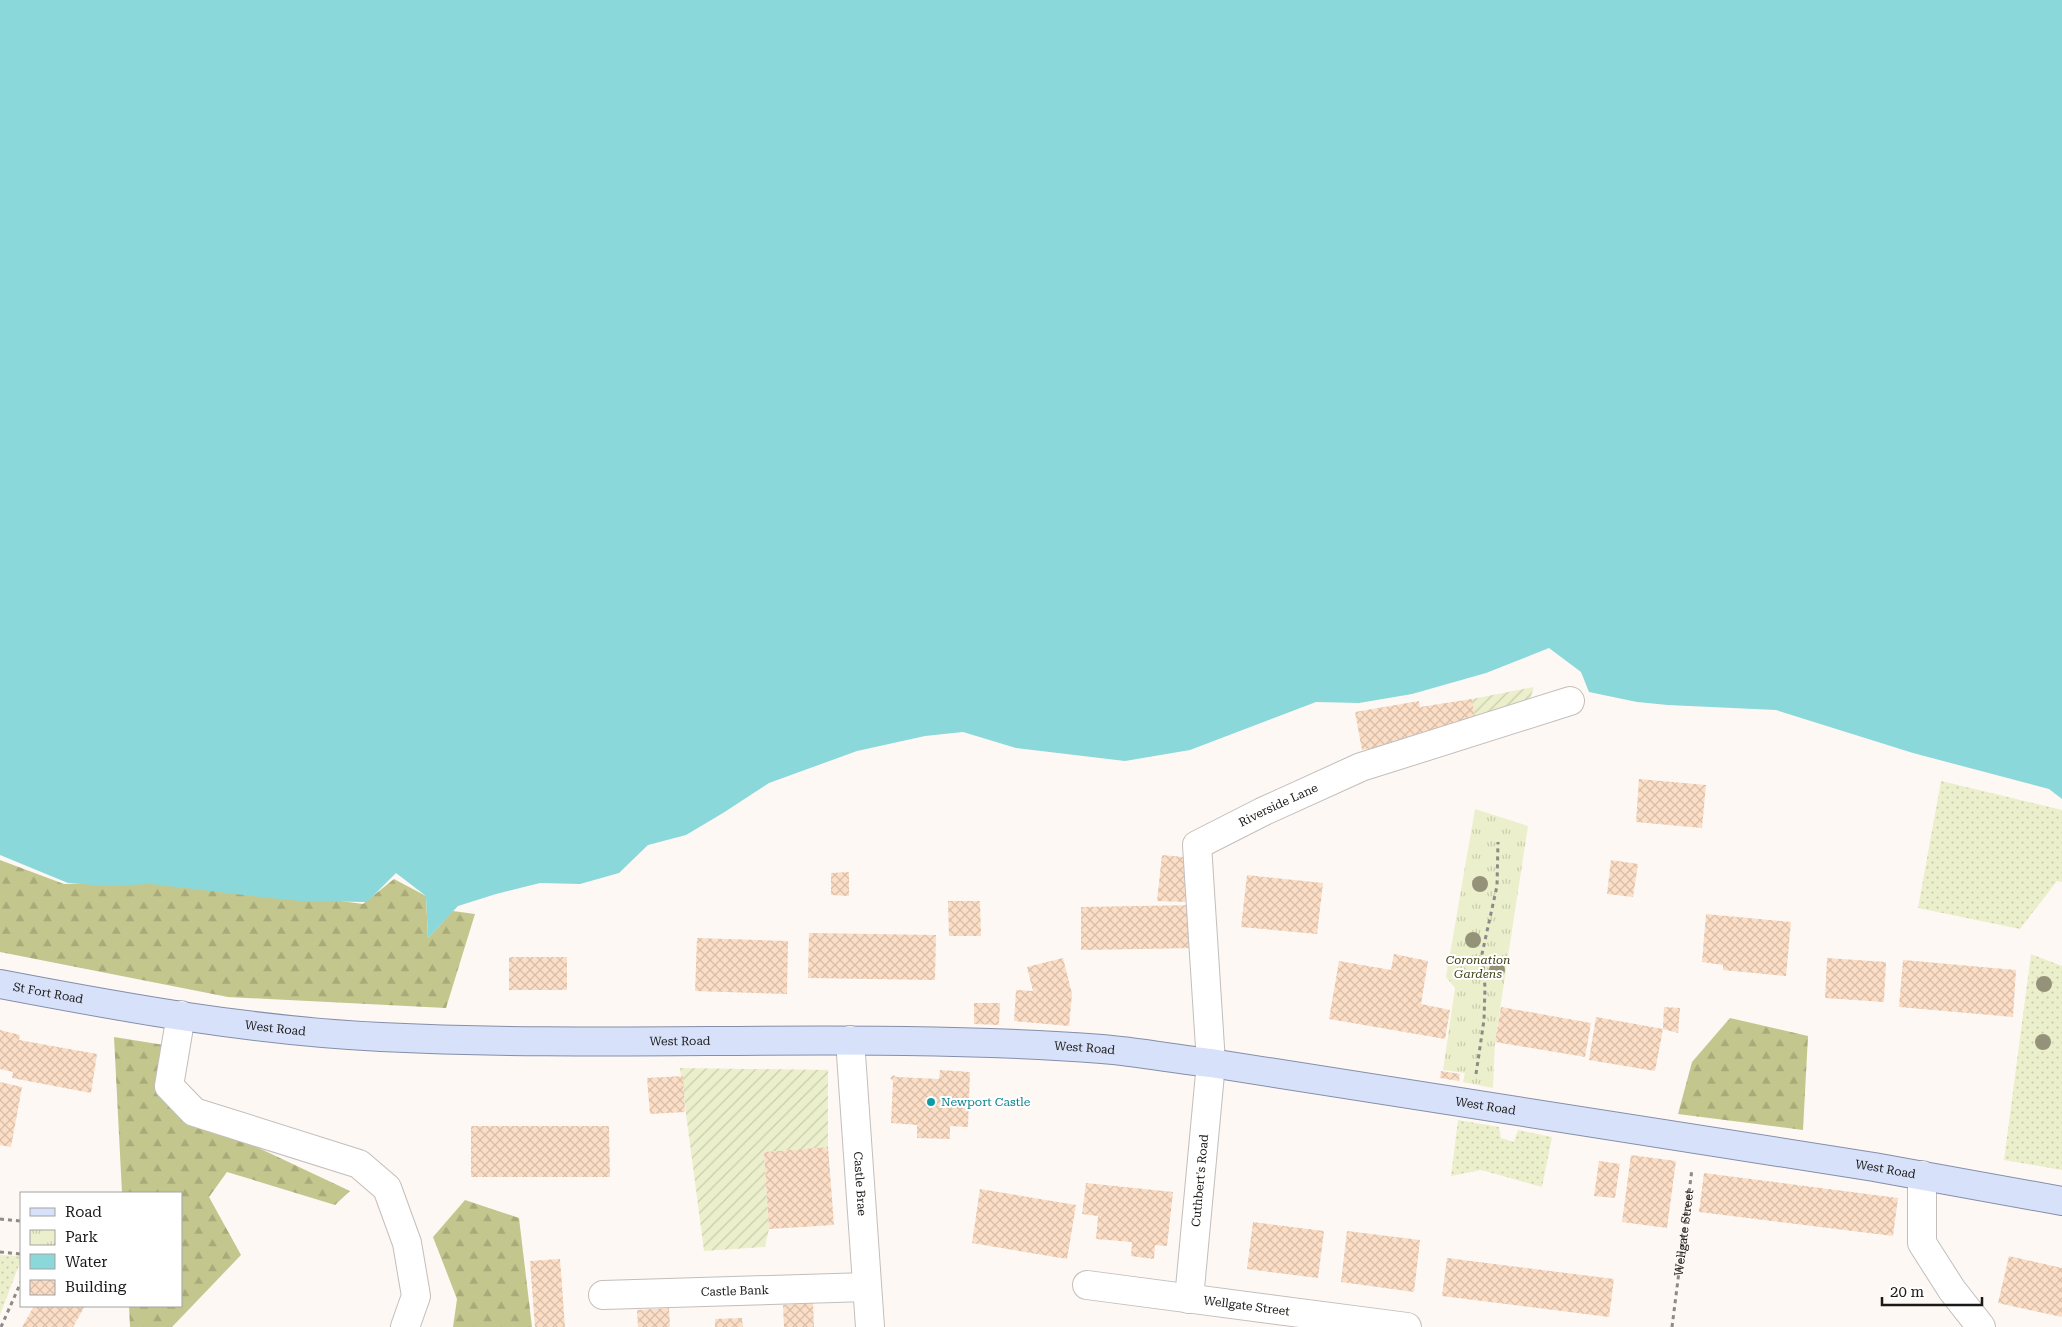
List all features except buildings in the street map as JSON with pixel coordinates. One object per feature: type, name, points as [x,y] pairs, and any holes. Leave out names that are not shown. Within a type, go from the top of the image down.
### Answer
[{"type":"main road","name":"St Fort Road","points":[[0,984],[97,1002]]},
{"type":"main road","name":"West Road","points":[[97,1002],[287,1030],[378,1037],[467,1040],[850,1040],[966,1042],[1104,1049],[1211,1063],[1922,1175],[2062,1201]]},
{"type":"street","name":"Riverside Lane","points":[[1211,1063],[1197,845],[1262,812],[1361,767],[1570,701]]},
{"type":"street","points":[[181,1015],[169,1086],[194,1112],[359,1164],[387,1188],[407,1243],[416,1296],[405,1327]]},
{"type":"street","name":"Castle Brae","points":[[850,1040],[870,1327]]},
{"type":"street","name":"Cuthbert's Road","points":[[1190,1299],[1211,1063]]},
{"type":"street","points":[[1922,1175],[1922,1243],[1952,1290],[1981,1327]]},
{"type":"street","name":"Wellgate Street","points":[[1088,1284],[1407,1327]]},
{"type":"street","name":"Castle Bank","points":[[603,1295],[867,1287]]},
{"type":"path","points":[[1472,1104],[1484,1020],[1485,987],[1482,954],[1497,886],[1498,842]]},
{"type":"path","name":"Wellgate Street","points":[[1672,1327],[1696,1140]]},
{"type":"path","points":[[0,1220],[20,1220]]},
{"type":"path","points":[[0,1252],[20,1254]]},
{"type":"path","points":[[1,1327],[20,1284]]},
{"type":"green space","points":[[1534,687],[1530,699],[1476,722],[1472,699]]},
{"type":"green space","points":[[1941,781],[2062,810],[2062,882],[2057,881],[2020,929],[1918,908]]},
{"type":"green space","name":"Coronation Gardens","points":[[1475,809],[1528,826],[1495,1042],[1493,1088],[1463,1082],[1465,1073],[1443,1070],[1455,988],[1446,977]]},
{"type":"green space","points":[[0,860],[64,884],[197,882],[363,904],[394,879],[426,896],[428,938],[453,911],[475,914],[446,1008],[228,997],[0,952]]},
{"type":"green space","points":[[2031,954],[2062,966],[2062,1170],[2004,1160]]},
{"type":"green space","points":[[1730,1018],[1808,1036],[1803,1130],[1678,1114],[1692,1062]]},
{"type":"green space","points":[[114,1037],[164,1045],[168,1105],[350,1191],[335,1205],[227,1172],[209,1197],[241,1255],[172,1327],[130,1327],[129,1307],[182,1307],[182,1192],[122,1192]]},
{"type":"green space","points":[[680,1068],[828,1070],[828,1147],[764,1152],[769,1229],[765,1247],[704,1251]]},
{"type":"green space","points":[[1458,1120],[1499,1127],[1501,1138],[1514,1142],[1518,1130],[1552,1137],[1542,1187],[1481,1170],[1451,1176]]},
{"type":"green space","points":[[465,1200],[519,1218],[532,1327],[453,1327],[457,1299],[433,1237]]},
{"type":"green space","points":[[0,1255],[20,1256],[20,1263],[0,1315]]},
{"type":"water","points":[[0,0],[2062,0],[2062,799],[2049,789],[1913,753],[1776,710],[1668,705],[1637,702],[1589,692],[1581,672],[1549,648],[1486,673],[1412,694],[1359,703],[1316,702],[1190,750],[1125,761],[1016,748],[963,732],[925,736],[857,751],[769,783],[686,835],[648,845],[619,873],[580,884],[540,883],[458,906],[428,938],[426,896],[396,873],[367,902],[301,901],[151,884],[107,886],[68,883],[0,855]]},
{"type":"place","name":"Newport Castle","points":[[931,1102]]}]
